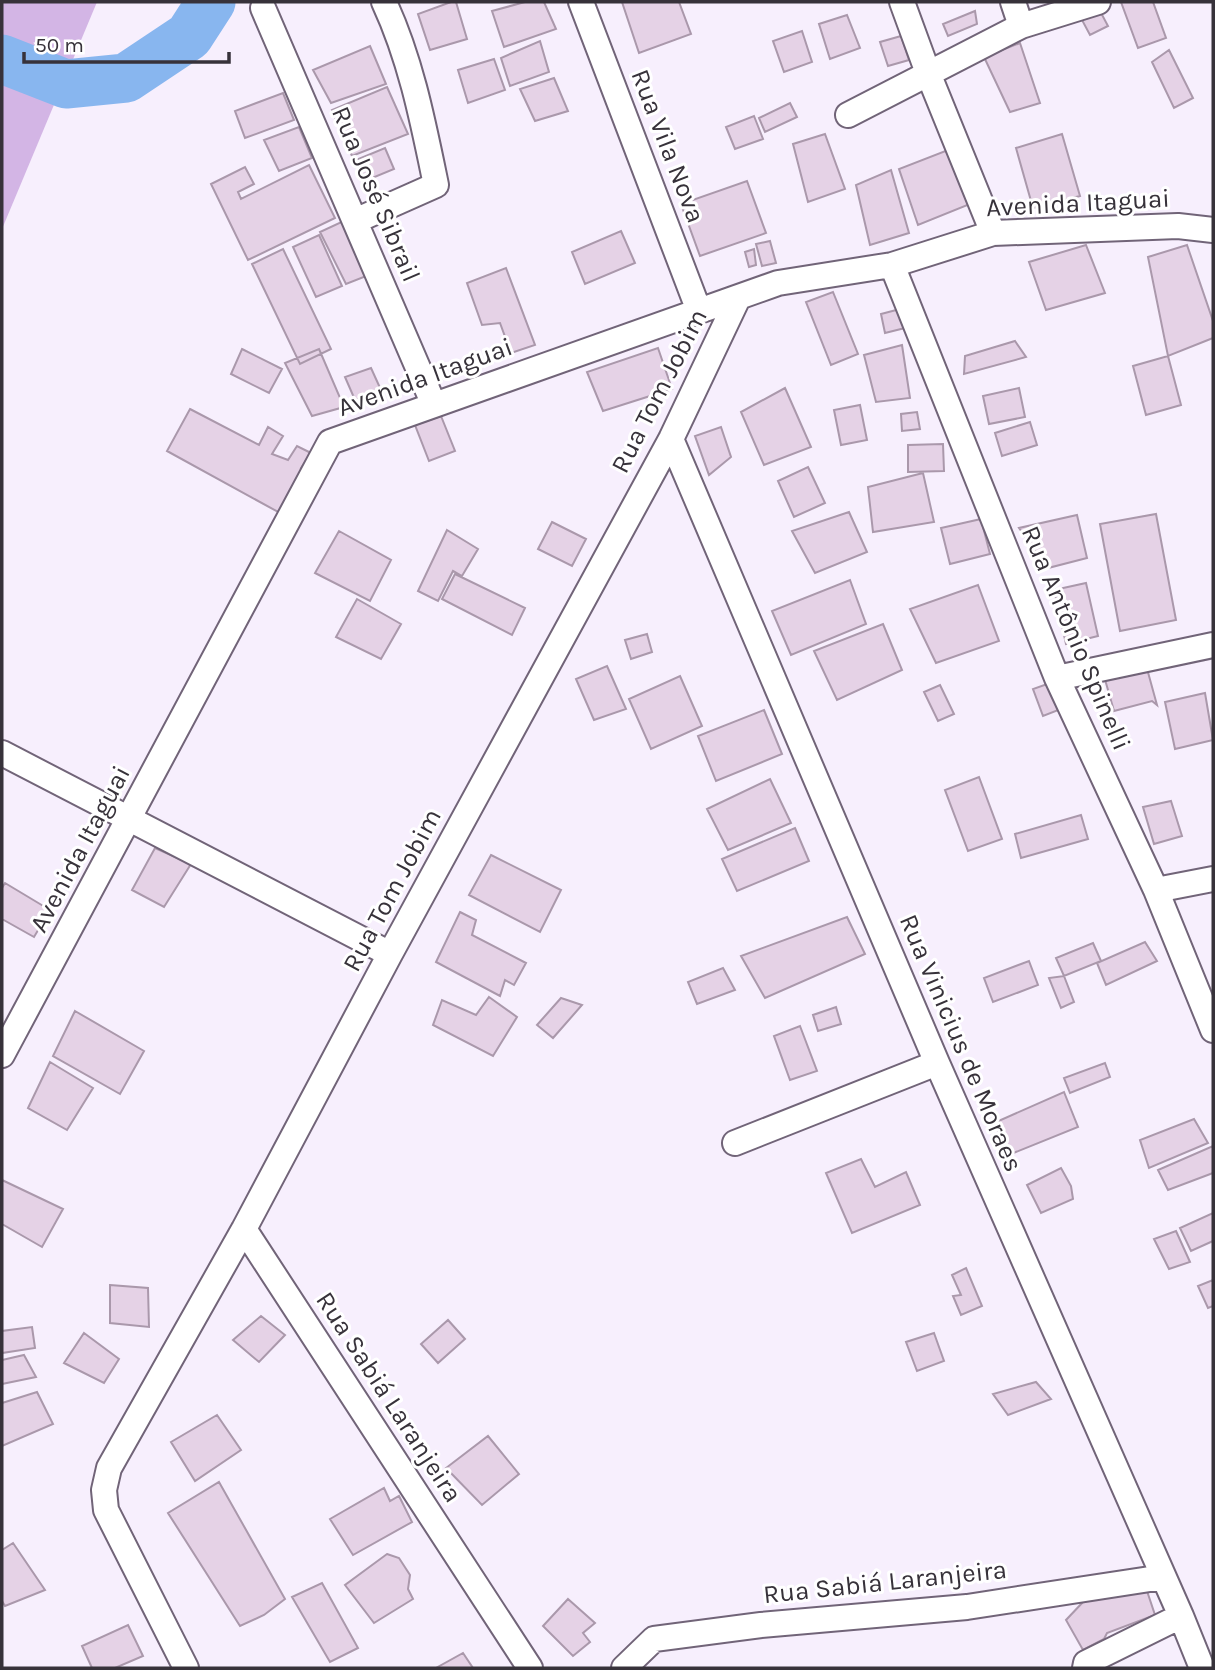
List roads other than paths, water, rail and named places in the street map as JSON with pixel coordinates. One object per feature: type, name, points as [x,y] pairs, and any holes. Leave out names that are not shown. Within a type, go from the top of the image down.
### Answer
[{"type":"street","points":[[355,221],[436,185],[401,38],[384,2]]},
{"type":"street","name":"Rua Vila Nova","points":[[581,2],[699,311]]},
{"type":"street","points":[[902,2],[993,233]]},
{"type":"street","points":[[1013,2],[1021,26]]},
{"type":"street","points":[[848,115],[1021,26],[1098,2]]},
{"type":"street","name":"Rua José Sibrail","points":[[263,8],[434,405]]},
{"type":"street","name":"Avenida Itaguai","points":[[2,1055],[330,442],[778,283],[892,265],[993,233],[1178,226],[1213,230]]},
{"type":"street","name":"Rua Antônio Spinelli","points":[[892,265],[1057,678],[1156,890],[1213,1030]]},
{"type":"street","name":"Rua Tom Jobim","points":[[186,1668],[106,1510],[104,1490],[109,1468],[244,1229],[390,954],[671,439],[738,298]]},
{"type":"street","name":"Rua Vinicius de Moraes","points":[[671,439],[937,1063],[1202,1668]]},
{"type":"street","points":[[1057,678],[1213,645]]},
{"type":"street","points":[[2,753],[390,954]]},
{"type":"street","points":[[1156,890],[1213,879]]},
{"type":"street","points":[[736,1143],[937,1063]]},
{"type":"street","name":"Rua Sabiá Laranjeira","points":[[244,1229],[530,1668]]},
{"type":"street","name":"Rua Sabiá Laranjeira","points":[[624,1668],[654,1639],[761,1625],[967,1607],[1163,1577]]},
{"type":"street","points":[[1085,1668],[1086,1663],[1181,1616]]},
{"type":"waterway","points":[[2,59],[66,84],[126,78],[189,36],[211,2]]}]
